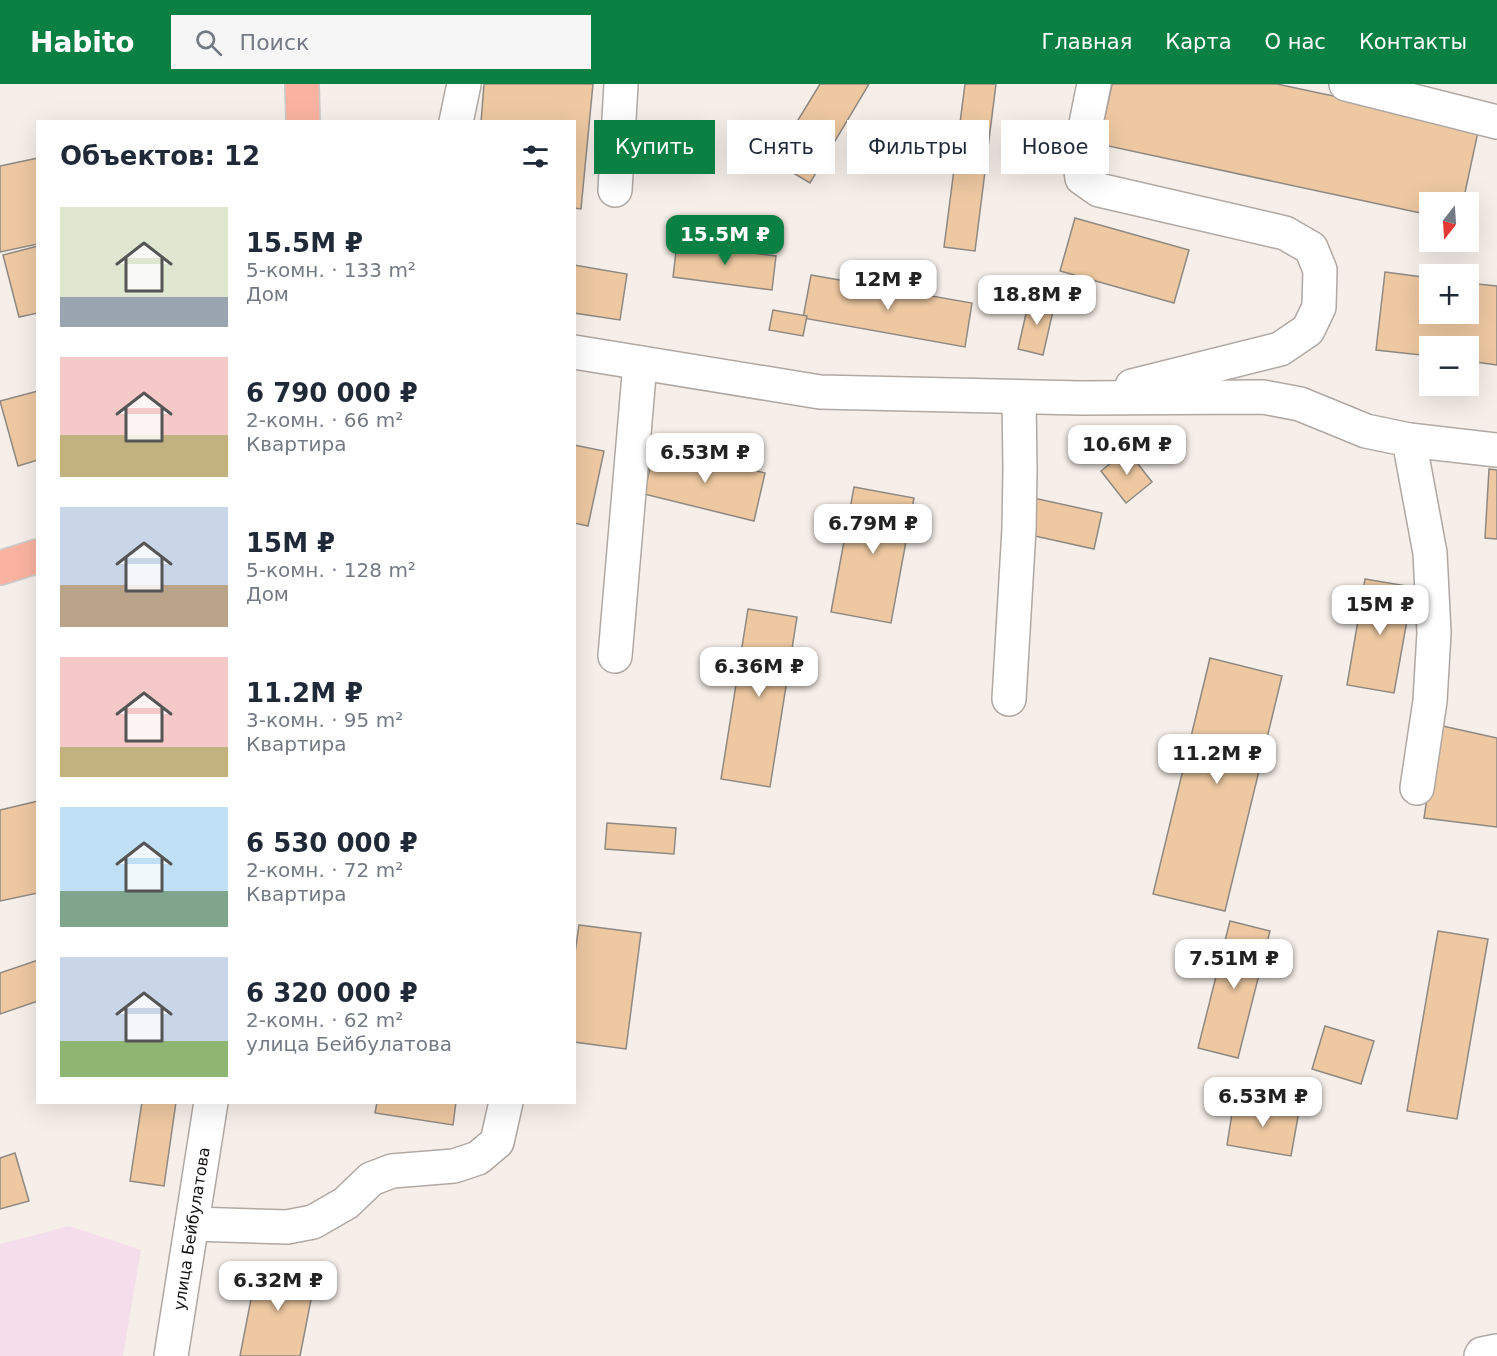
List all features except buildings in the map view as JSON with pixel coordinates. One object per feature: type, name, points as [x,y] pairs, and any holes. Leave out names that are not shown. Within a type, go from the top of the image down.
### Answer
[{"type":"main road","points":[[283,84],[283,120]]},
{"type":"main road","points":[[302,84],[303,120]]},
{"type":"main road","points":[[0,568],[36,557]]},
{"type":"main road","points":[[0,588],[36,578]]},
{"type":"street","points":[[456,120],[464,84]]},
{"type":"street","points":[[615,189],[621,84]]},
{"type":"street","points":[[1080,398],[1280,349],[1308,330],[1319,307],[1320,270],[1311,248],[1285,232],[1099,190],[1082,178],[1079,158],[1094,84]]},
{"type":"street","points":[[1346,84],[1497,122]]},
{"type":"street","points":[[576,352],[820,392],[1080,398],[1263,397],[1300,404],[1366,431],[1409,440],[1497,450]]},
{"type":"street","points":[[615,656],[640,363]]},
{"type":"street","points":[[1009,699],[1019,529],[1019,397]]},
{"type":"street","points":[[1409,440],[1430,553],[1434,633],[1430,701],[1417,788]]},
{"type":"street","name":"улица Бейбулатова","points":[[171,1356],[211,1104]]},
{"type":"street","points":[[192,1224],[287,1227],[313,1222],[346,1203],[371,1179],[392,1171],[454,1166],[478,1158],[497,1142],[506,1104]]},
{"type":"street","points":[[1481,1356],[1497,1351]]},
{"type":"shaded area","points":[[69,1226],[141,1250],[123,1356],[0,1356],[0,1244]]}]
